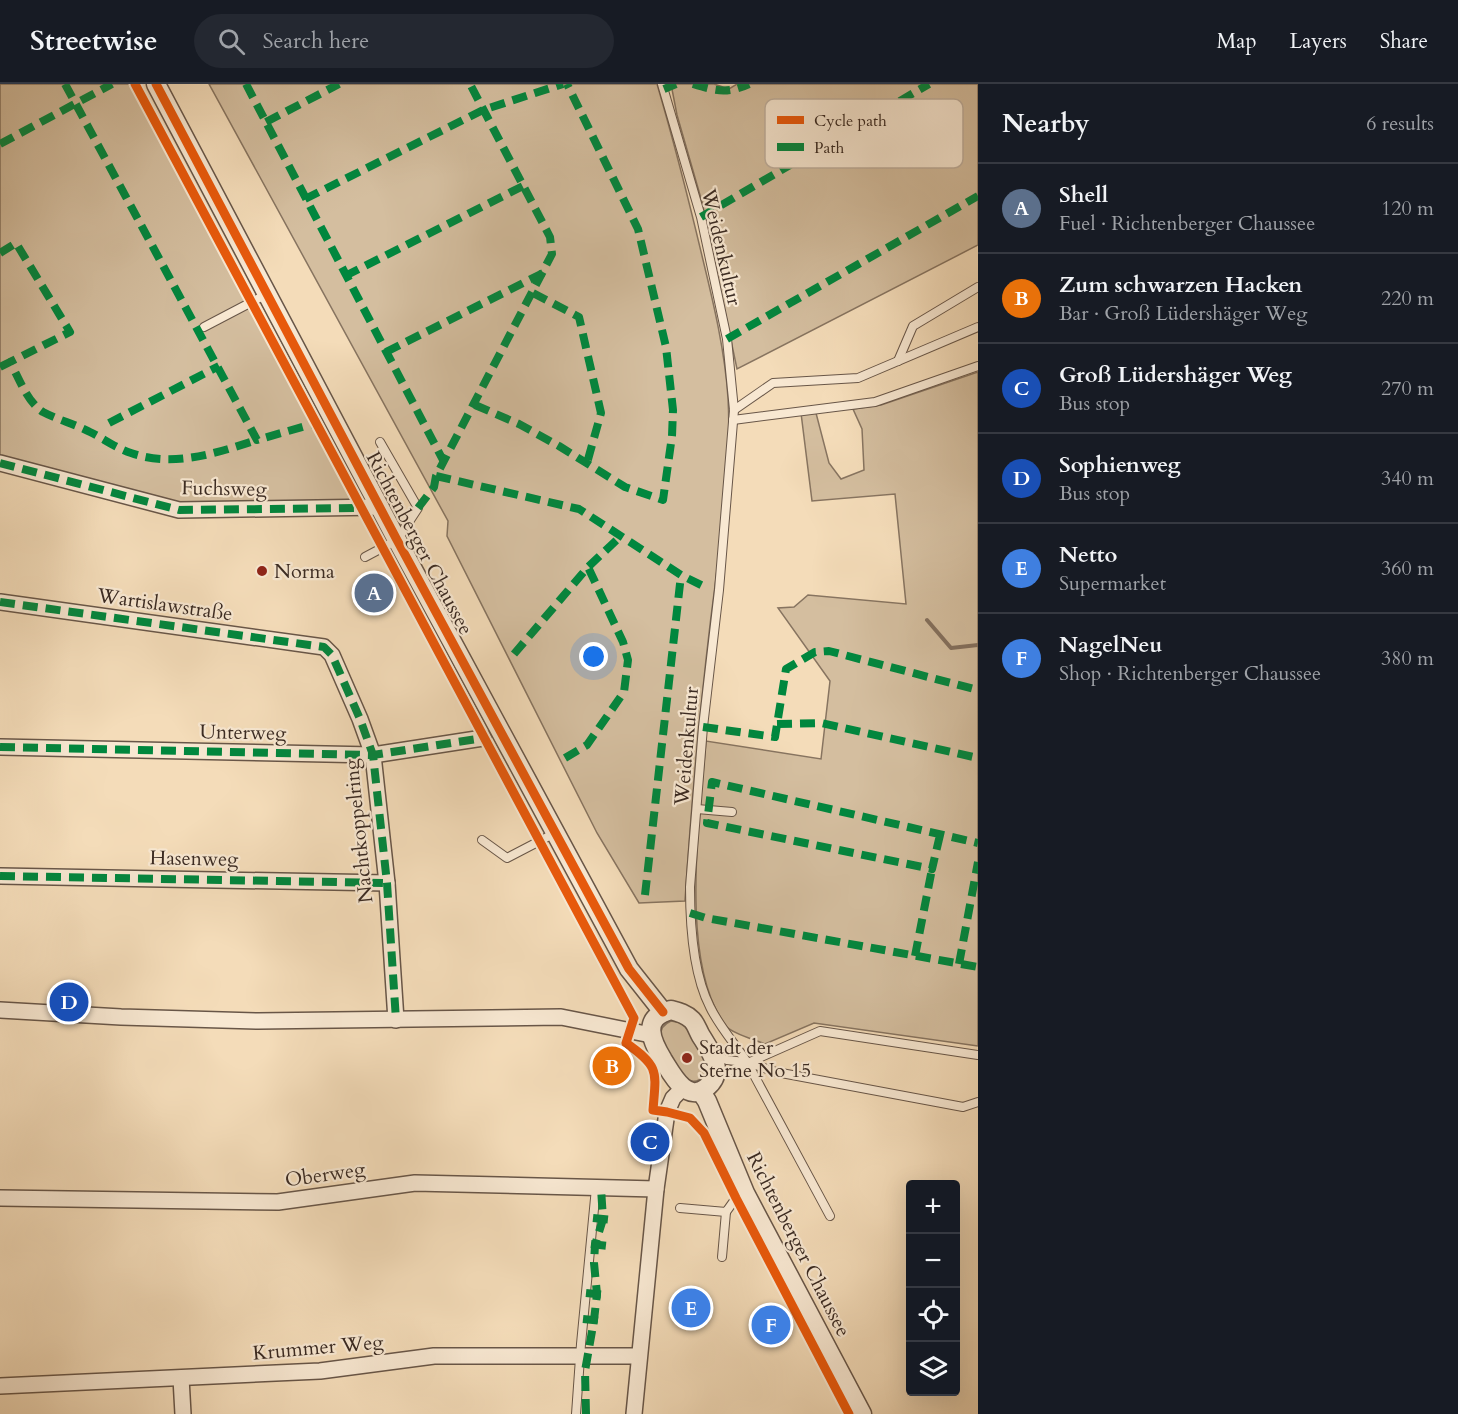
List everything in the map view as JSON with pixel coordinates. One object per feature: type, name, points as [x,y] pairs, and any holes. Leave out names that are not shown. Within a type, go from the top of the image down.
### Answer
[{"type":"street","name":"Richtenberger Chaussee","points":[[156,84],[397,540],[629,969],[663,1012]]},
{"type":"street","name":"Fuchsweg","points":[[0,463],[179,510],[381,507]]},
{"type":"street","name":"Wartislawstraße","points":[[0,602],[324,647]]},
{"type":"street","name":"Nachtkoppelring","points":[[324,647],[332,655],[373,755],[387,883],[396,1020]]},
{"type":"street","name":"Unterweg","points":[[0,747],[373,755],[483,738]]},
{"type":"street","name":"Hasenweg","points":[[0,876],[387,883]]},
{"type":"street","points":[[0,1010],[120,1017],[258,1021],[561,1017],[651,1035],[656,1018],[663,1012],[671,1010],[682,1013],[692,1020],[713,1055],[717,1068],[716,1077],[708,1086],[673,1098],[667,1112],[656,1189],[634,1414]]},
{"type":"street","name":"Richtenberger Chaussee","points":[[651,1035],[677,1083],[707,1101],[745,1193],[862,1414]]},
{"type":"street","name":"Oberweg","points":[[0,1198],[278,1202],[415,1184],[656,1189]]},
{"type":"street","name":"Krummer Weg","points":[[0,1386],[320,1371],[434,1356],[639,1356]]},
{"type":"street","points":[[181,1378],[183,1414]]},
{"type":"lane","name":"Weidenkultur","points":[[662,84],[701,217],[726,339],[734,410],[719,590],[703,727],[690,913],[701,987],[710,1009],[747,1062],[830,1216]]},
{"type":"lane","points":[[897,361],[913,326],[978,287]]},
{"type":"lane","points":[[204,327],[267,294]]},
{"type":"lane","points":[[734,410],[773,383],[858,378],[978,327]]},
{"type":"lane","points":[[733,420],[875,402],[978,366]]},
{"type":"lane","points":[[365,557],[397,540],[418,508],[380,442]]},
{"type":"lane","points":[[697,809],[732,812]]},
{"type":"lane","points":[[482,840],[507,858],[556,832]]},
{"type":"lane","points":[[716,1077],[820,1030],[978,1055]]},
{"type":"lane","points":[[713,1055],[727,1060],[747,1062],[776,1072],[963,1107],[978,1102]]},
{"type":"lane","points":[[576,1414],[596,1188]]},
{"type":"lane","points":[[722,1257],[726,1212],[736,1198],[745,1193]]},
{"type":"lane","points":[[680,1208],[726,1212]]},
{"type":"shaded area","points":[[0,84],[132,84],[354,502],[179,510],[0,463]]},
{"type":"shaded area","points":[[209,84],[657,84],[681,172],[722,346],[727,381],[729,426],[721,540],[699,728],[685,901],[639,903],[597,833],[447,536],[448,521]]},
{"type":"shaded area","points":[[671,84],[714,84],[729,89],[737,84],[978,84],[978,245],[737,369],[702,202],[677,115]]},
{"type":"shaded area","points":[[978,372],[978,1046],[814,1023],[765,1044],[727,1027],[712,1000],[702,967],[697,929],[696,889],[706,741],[821,759],[830,681],[778,608],[794,607],[808,595],[906,604],[895,494],[812,501],[801,413],[816,413],[829,463],[841,479],[864,470],[862,429],[853,409],[881,405]]},
{"type":"shaded area","points":[[671,1021],[682,1023],[686,1027],[706,1062],[706,1074],[700,1079],[690,1081],[686,1078],[664,1045],[661,1031],[664,1025]]},
{"type":"waterway","points":[[927,620],[951,648],[978,645]]},
{"type":"marked path","points":[[65,84],[257,440],[316,423]]},
{"type":"marked path","points":[[0,144],[112,84]]},
{"type":"marked path","points":[[246,84],[444,462]]},
{"type":"marked path","points":[[266,122],[339,84]]},
{"type":"marked path","points":[[418,508],[434,487],[436,476],[552,254],[550,237],[470,84]]},
{"type":"marked path","points":[[305,199],[483,110],[563,84]]},
{"type":"marked path","points":[[475,405],[519,424],[625,487],[663,500],[672,436],[673,410],[666,347],[638,229],[567,84]]},
{"type":"marked path","points":[[664,89],[676,84]]},
{"type":"marked path","points":[[693,84],[721,90],[749,84]]},
{"type":"marked path","points":[[903,99],[929,84]]},
{"type":"marked path","points":[[701,217],[785,168]]},
{"type":"marked path","points":[[345,276],[523,186]]},
{"type":"marked path","points":[[727,339],[978,196]]},
{"type":"marked path","points":[[0,253],[16,243],[70,332],[10,362]]},
{"type":"marked path","points":[[386,352],[543,273]]},
{"type":"marked path","points":[[533,293],[579,317],[601,413],[587,463]]},
{"type":"marked path","points":[[0,367],[10,362],[28,396],[43,412],[84,429],[131,453],[147,457],[179,459],[210,454],[257,440]]},
{"type":"marked path","points":[[109,423],[219,366]]},
{"type":"marked path","points":[[0,463],[179,510],[363,508]]},
{"type":"marked path","points":[[436,476],[579,509],[681,575],[707,588]]},
{"type":"marked path","points":[[514,654],[588,567],[621,536]]},
{"type":"marked path","points":[[565,758],[587,745],[624,692],[628,660],[623,642],[588,567]]},
{"type":"marked path","points":[[645,895],[681,575]]},
{"type":"marked path","points":[[0,602],[324,647],[332,655],[373,755],[387,883],[396,1020]]},
{"type":"marked path","points":[[703,727],[775,737],[786,669],[815,652],[829,651],[978,690]]},
{"type":"marked path","points":[[777,724],[821,723],[978,758]]},
{"type":"marked path","points":[[0,747],[373,755],[483,738]]},
{"type":"marked path","points":[[940,835],[932,869],[707,823],[712,782],[978,843]]},
{"type":"marked path","points":[[959,964],[978,862]]},
{"type":"marked path","points":[[915,956],[932,869]]},
{"type":"marked path","points":[[0,876],[387,883]]},
{"type":"marked path","points":[[690,913],[706,918],[978,967]]},
{"type":"marked path","points":[[586,1414],[585,1371],[597,1294],[595,1245],[603,1219],[601,1188]]},
{"type":"marked path","points":[[593,1218],[612,1220]]},
{"type":"marked path","points":[[591,1244],[609,1246]]},
{"type":"marked path","points":[[586,1293],[605,1295]]},
{"type":"marked path","points":[[583,1319],[602,1321]]},
{"type":"cycle path","points":[[135,84],[634,1018],[626,1043],[645,1058],[653,1071],[655,1078],[653,1110],[690,1118],[704,1133],[849,1414]]},
{"type":"cycle path","points":[[156,84],[397,540],[629,969],[663,1012]]},
{"type":"place","name":"Norma","points":[[262,571]]},
{"type":"place","name":"Shell","points":[[374,593]]},
{"type":"place","name":"Sophienweg","points":[[69,1002]]},
{"type":"place","name":"Stadt der Sterne No 15","points":[[687,1058]]},
{"type":"place","name":"Zum schwarzen Hacken","points":[[612,1066]]},
{"type":"place","name":"Groß Lüdershäger Weg","points":[[650,1142]]},
{"type":"place","name":"Netto","points":[[691,1308]]},
{"type":"place","name":"NagelNeu","points":[[771,1325]]}]
